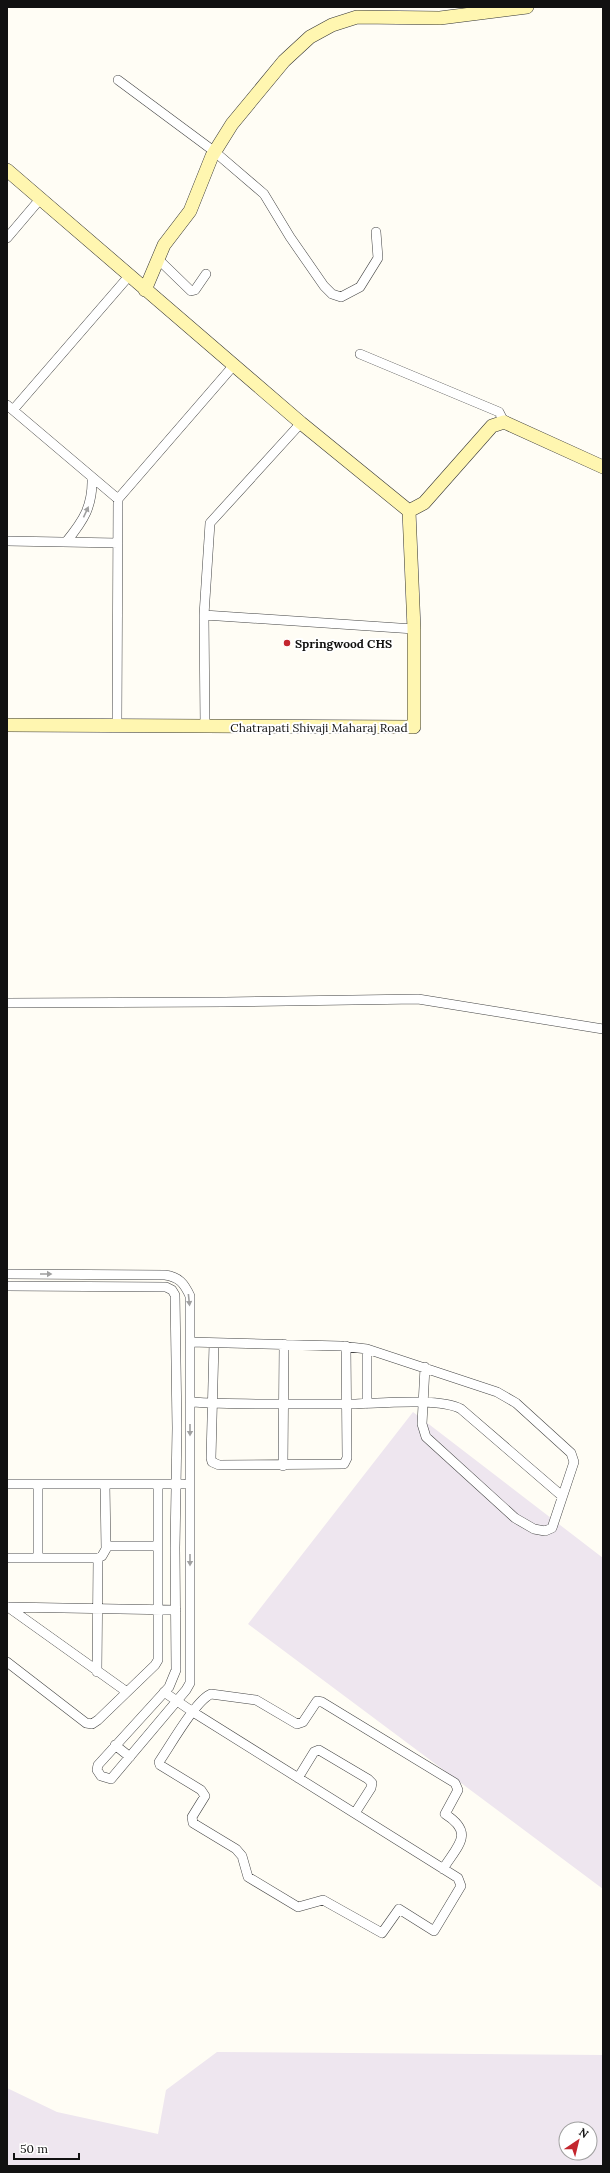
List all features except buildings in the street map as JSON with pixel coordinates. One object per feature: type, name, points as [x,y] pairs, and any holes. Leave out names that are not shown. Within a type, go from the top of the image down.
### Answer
[{"type":"street","points":[[145,290],[164,244],[190,211],[215,152],[232,124],[284,62],[310,37],[332,25],[358,17],[440,18],[527,7]]},
{"type":"street","points":[[118,80],[215,152],[264,194],[311,269],[332,294],[341,297],[350,293],[360,287],[369,275],[378,258],[376,232]]},
{"type":"street","points":[[7,170],[145,290],[302,423],[409,511],[424,503],[492,426],[504,422]]},
{"type":"street","points":[[7,238],[41,198]]},
{"type":"street","points":[[158,259],[191,291],[195,290],[206,274]]},
{"type":"street","points":[[118,499],[10,408],[129,276]]},
{"type":"street","points":[[360,354],[499,412],[504,422],[603,466]]},
{"type":"street","points":[[117,725],[118,499],[234,365]]},
{"type":"street","points":[[206,726],[204,615],[210,523],[302,423]]},
{"type":"street","points":[[66,542],[81,523],[88,510],[93,494],[92,477]]},
{"type":"street","name":"Chatrapati Shivaji Maharaj Road","points":[[7,725],[414,727],[414,629],[409,511]]},
{"type":"street","points":[[7,541],[118,543]]},
{"type":"street","points":[[204,615],[414,629]]},
{"type":"street","points":[[7,1003],[418,999],[603,1029]]},
{"type":"street","points":[[7,1274],[164,1274],[180,1280],[190,1296],[191,1677],[186,1690],[177,1702],[111,1780],[101,1776],[97,1770],[98,1765],[174,1680],[176,1670],[175,1295],[172,1290],[161,1287],[7,1286]]},
{"type":"street","points":[[172,1290],[180,1280]]},
{"type":"street","points":[[190,1342],[346,1346],[367,1349],[425,1367],[487,1388],[506,1397],[569,1449],[574,1462],[552,1528],[549,1530],[534,1529],[515,1518],[426,1437],[422,1424],[425,1367]]},
{"type":"street","points":[[214,1343],[212,1462],[219,1466],[344,1464],[347,1458],[346,1346]]},
{"type":"street","points":[[283,1466],[284,1344]]},
{"type":"street","points":[[367,1349],[367,1404]]},
{"type":"street","points":[[190,1402],[212,1404],[423,1403],[450,1405],[461,1409],[562,1496]]},
{"type":"street","points":[[7,1484],[190,1484]]},
{"type":"street","points":[[38,1484],[38,1558]]},
{"type":"street","points":[[7,1558],[98,1558],[104,1553],[106,1546],[105,1484]]},
{"type":"street","points":[[7,1662],[86,1724],[92,1724],[98,1720],[155,1665],[158,1660],[158,1484]]},
{"type":"street","points":[[106,1546],[158,1546]]},
{"type":"street","points":[[97,1672],[98,1558]]},
{"type":"street","points":[[8,1607],[176,1610]]},
{"type":"street","points":[[8,1607],[127,1692]]},
{"type":"street","points":[[164,1692],[177,1702],[193,1712],[298,1778],[355,1813],[443,1869],[458,1878],[461,1886],[434,1931],[399,1909],[382,1933],[323,1900],[298,1907],[248,1877],[242,1856],[236,1849],[193,1823],[192,1817],[205,1796],[201,1790],[160,1765],[159,1762],[193,1712],[205,1696],[212,1694],[248,1697],[256,1700],[297,1724],[303,1722],[316,1701],[322,1702],[454,1783],[458,1790],[445,1814],[458,1822],[462,1834],[461,1840],[443,1869]]},
{"type":"street","points":[[115,1745],[130,1757]]},
{"type":"street","points":[[298,1778],[314,1752],[319,1750],[368,1779],[372,1783],[355,1813]]},
{"type":"shaded area","points":[[413,1412],[603,1558],[603,1889],[248,1624]]},
{"type":"shaded area","points":[[217,2052],[603,2055],[603,2166],[7,2166],[7,2088],[57,2112],[158,2134],[166,2090]]},
{"type":"place","name":"Springwood CHS","points":[[287,643]]}]
